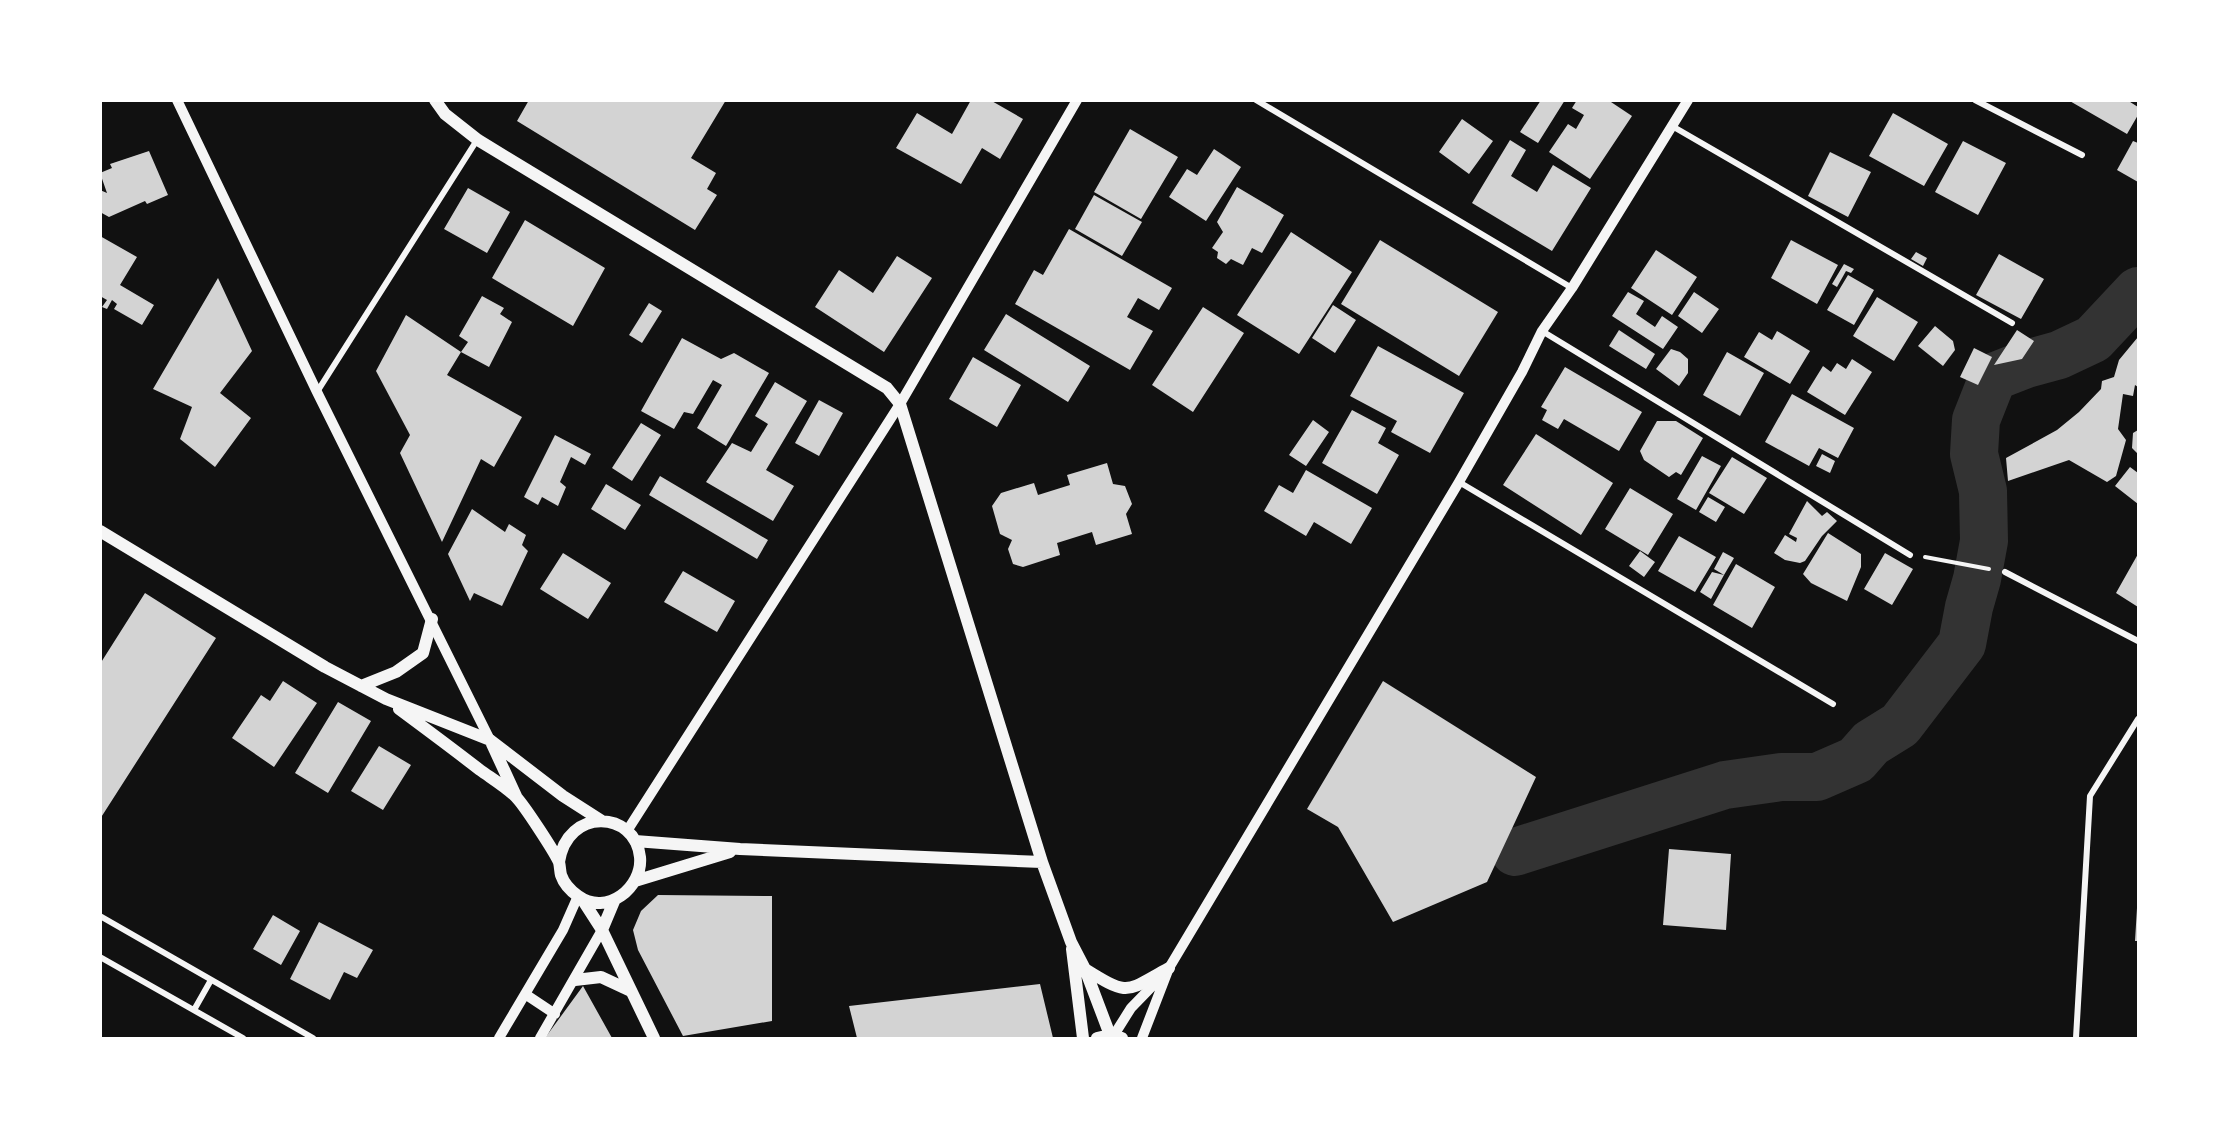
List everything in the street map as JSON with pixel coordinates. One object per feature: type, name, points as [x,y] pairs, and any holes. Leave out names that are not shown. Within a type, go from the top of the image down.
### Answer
[{"type":"main road","points":[[435,100],[445,114],[478,140],[887,388],[900,404],[1042,862],[1071,942],[1115,1036],[1098,1038]]},
{"type":"main road","points":[[100,531],[324,667],[386,699],[490,740],[563,796],[602,821]]},
{"type":"main road","points":[[361,686],[396,672],[423,653],[432,619]]},
{"type":"main road","points":[[386,699],[516,797]]},
{"type":"main road","points":[[490,740],[516,797],[559,862]]},
{"type":"main road","points":[[580,897],[604,902],[615,899],[627,892],[635,881],[640,868],[640,854],[635,841],[627,831],[615,824],[602,821],[589,822],[577,828],[567,837],[561,849],[559,862],[561,876],[568,887],[580,897],[602,930],[654,1038]]},
{"type":"main road","points":[[635,841],[740,849],[1042,862]]},
{"type":"main road","points":[[635,881],[740,849]]},
{"type":"main road","points":[[602,930],[615,899]]},
{"type":"main road","points":[[1071,942],[1083,1038]]},
{"type":"main road","points":[[1085,969],[1115,987],[1131,989],[1169,968]]},
{"type":"main road","points":[[575,980],[601,977],[632,991]]},
{"type":"street","points":[[177,100],[317,392],[432,619],[490,740]]},
{"type":"street","points":[[627,831],[900,404],[1077,100]]},
{"type":"street","points":[[1256,100],[1572,288]]},
{"type":"street","points":[[1142,1038],[1169,968],[1458,482],[1522,372],[1542,331],[1572,288],[1688,100]]},
{"type":"street","points":[[1975,100],[2082,155]]},
{"type":"street","points":[[1672,126],[2012,322]]},
{"type":"street","points":[[317,392],[478,140]]},
{"type":"street","points":[[1542,331],[1910,555]]},
{"type":"street","points":[[1458,482],[1833,704]]},
{"type":"street","points":[[2005,572],[2139,641]]},
{"type":"street","points":[[2076,1038],[2090,796],[2139,719]]},
{"type":"street","points":[[499,1038],[580,897]]},
{"type":"street","points":[[101,919],[310,1038]]},
{"type":"street","points":[[540,1038],[602,930]]},
{"type":"street","points":[[100,957],[243,1038]]},
{"type":"street","points":[[1115,1036],[1131,1008],[1169,968]]},
{"type":"street","points":[[194,1010],[211,980]]},
{"type":"street","points":[[525,994],[555,1014]]},
{"type":"path","points":[[1910,555],[2005,572]]},
{"type":"building","points":[[529,100],[726,100],[691,158],[716,173],[707,189],[717,195],[695,230],[517,121]]},
{"type":"building","points":[[971,100],[990,100],[1023,119],[1000,159],[982,148],[961,184],[896,148],[917,113],[952,134]]},
{"type":"building","points":[[1541,100],[1565,100],[1538,143],[1520,132]]},
{"type":"building","points":[[1577,100],[1608,100],[1632,116],[1590,179],[1549,152],[1568,124],[1576,129],[1584,115],[1572,108]]},
{"type":"building","points":[[2068,100],[2127,100],[2138,107],[2138,115],[2127,134]]},
{"type":"building","points":[[1893,113],[1948,144],[1924,186],[1869,156]]},
{"type":"building","points":[[1462,119],[1493,141],[1469,174],[1439,152]]},
{"type":"building","points":[[1130,129],[1178,157],[1141,219],[1094,192]]},
{"type":"building","points":[[1510,140],[1526,150],[1511,176],[1537,192],[1553,165],[1591,188],[1552,251],[1472,203]]},
{"type":"building","points":[[1963,141],[2006,163],[1978,215],[1935,192]]},
{"type":"building","points":[[2133,141],[2138,143],[2138,182],[2117,170]]},
{"type":"building","points":[[1214,149],[1241,167],[1206,221],[1169,197],[1187,169],[1197,175]]},
{"type":"building","points":[[149,151],[168,195],[147,204],[145,201],[109,217],[100,212],[100,190],[107,193],[100,173],[112,168],[110,164]]},
{"type":"building","points":[[1830,152],[1871,172],[1848,217],[1808,196]]},
{"type":"building","points":[[1237,187],[1284,215],[1262,253],[1252,248],[1243,265],[1231,259],[1226,264],[1217,258],[1218,252],[1212,248],[1223,232],[1217,222]]},
{"type":"building","points":[[468,188],[510,212],[487,253],[444,229]]},
{"type":"building","points":[[1094,195],[1142,222],[1122,256],[1075,229]]},
{"type":"building","points":[[525,220],[605,268],[573,326],[492,278]]},
{"type":"building","points":[[1069,229],[1172,288],[1159,310],[1138,298],[1127,317],[1153,331],[1130,370],[1015,304],[1034,270],[1043,275]]},
{"type":"building","points":[[1291,232],[1352,272],[1299,354],[1237,315]]},
{"type":"building","points":[[100,236],[137,257],[120,285],[154,305],[142,325],[114,309],[117,304],[112,300],[107,309],[102,307],[107,300],[100,296]]},
{"type":"building","points":[[1380,240],[1498,312],[1459,376],[1341,304]]},
{"type":"building","points":[[1791,240],[1838,265],[1817,304],[1771,278]]},
{"type":"building","points":[[1656,250],[1697,277],[1672,315],[1631,288]]},
{"type":"building","points":[[1916,252],[1927,258],[1923,266],[1911,259]]},
{"type":"building","points":[[1999,254],[2044,279],[2021,319],[1976,295]]},
{"type":"building","points":[[897,256],[932,278],[884,352],[815,307],[839,270],[873,293]]},
{"type":"building","points":[[1844,264],[1854,269],[1851,273],[1846,271],[1837,287],[1832,284]]},
{"type":"building","points":[[1848,275],[1874,290],[1854,325],[1827,310]]},
{"type":"building","points":[[218,278],[252,351],[220,393],[251,418],[215,467],[180,439],[192,407],[153,389]]},
{"type":"building","points":[[1628,292],[1644,301],[1636,314],[1655,327],[1662,316],[1678,327],[1663,349],[1612,316]]},
{"type":"building","points":[[1694,292],[1719,309],[1702,333],[1678,316]]},
{"type":"building","points":[[482,296],[504,308],[500,314],[512,322],[489,367],[461,352],[468,342],[459,336]]},
{"type":"building","points":[[1877,297],[1918,322],[1894,361],[1853,336]]},
{"type":"building","points":[[649,303],[662,311],[642,343],[629,335]]},
{"type":"building","points":[[1333,305],[1356,320],[1335,353],[1312,338]]},
{"type":"building","points":[[1203,307],[1244,333],[1193,412],[1152,385]]},
{"type":"building","points":[[1006,314],[1090,366],[1068,402],[984,350]]},
{"type":"building","points":[[406,315],[461,352],[447,375],[522,417],[494,467],[481,459],[442,542],[400,453],[410,435],[376,371]]},
{"type":"building","points":[[1935,326],[1953,341],[1955,350],[1943,366],[1918,346]]},
{"type":"building","points":[[1619,330],[1655,354],[1646,369],[1609,346]]},
{"type":"building","points":[[2017,330],[2034,341],[2022,359],[1994,365]]},
{"type":"building","points":[[1777,331],[1810,351],[1790,384],[1744,357],[1759,332],[1772,340]]},
{"type":"building","points":[[2138,337],[2138,387],[2135,385],[2133,396],[2123,394],[2118,429],[2126,440],[2116,476],[2107,482],[2069,460],[2008,481],[2006,458],[2057,430],[2079,412],[2101,389],[2102,381],[2114,377],[2119,360]]},
{"type":"building","points":[[682,338],[721,359],[734,353],[769,373],[726,446],[697,428],[722,385],[713,380],[693,414],[684,412],[674,429],[641,411]]},
{"type":"building","points":[[1378,346],[1464,393],[1430,453],[1391,432],[1397,421],[1350,396]]},
{"type":"building","points":[[1974,348],[1992,357],[1978,385],[1960,377]]},
{"type":"building","points":[[1671,349],[1680,352],[1688,359],[1688,373],[1679,386],[1656,369]]},
{"type":"building","points":[[1727,352],[1764,373],[1740,416],[1703,395]]},
{"type":"building","points":[[973,357],[1021,385],[997,427],[949,399]]},
{"type":"building","points":[[1852,359],[1872,372],[1845,415],[1807,392],[1823,366],[1831,372],[1837,363],[1846,369]]},
{"type":"building","points":[[1565,367],[1642,412],[1619,451],[1564,419],[1558,429],[1542,420],[1547,410],[1541,407]]},
{"type":"building","points":[[775,382],[807,401],[766,470],[794,486],[773,521],[706,482],[732,443],[751,452],[768,424],[755,416]]},
{"type":"building","points":[[1792,394],[1854,428],[1838,458],[1819,448],[1809,466],[1765,442]]},
{"type":"building","points":[[819,400],[843,413],[819,456],[795,443]]},
{"type":"building","points":[[1352,410],[1386,428],[1378,443],[1399,455],[1377,494],[1322,463]]},
{"type":"building","points":[[1313,420],[1329,432],[1306,466],[1289,455]]},
{"type":"building","points":[[1657,421],[1676,421],[1703,438],[1681,475],[1676,472],[1669,477],[1644,460],[1640,451]]},
{"type":"building","points":[[641,423],[661,435],[632,481],[612,468]]},
{"type":"building","points":[[2138,430],[2138,454],[2132,448],[2133,433]]},
{"type":"building","points":[[1536,434],[1613,483],[1581,535],[1503,485]]},
{"type":"building","points":[[555,435],[591,454],[585,465],[571,457],[560,482],[566,487],[558,506],[542,497],[538,505],[524,497]]},
{"type":"building","points":[[1822,454],[1835,461],[1830,473],[1816,466]]},
{"type":"building","points":[[1702,456],[1721,466],[1696,510],[1677,499]]},
{"type":"building","points":[[1732,457],[1767,478],[1744,514],[1709,493]]},
{"type":"building","points":[[1107,463],[1113,484],[1125,486],[1132,504],[1126,514],[1132,534],[1096,545],[1092,532],[1057,543],[1060,555],[1023,567],[1013,564],[1008,549],[1012,540],[1000,534],[992,506],[1001,493],[1034,483],[1038,495],[1070,485],[1067,475]]},
{"type":"building","points":[[2130,467],[2138,473],[2138,504],[2115,486]]},
{"type":"building","points":[[1306,470],[1372,508],[1351,544],[1314,522],[1306,536],[1264,511],[1279,485],[1293,493]]},
{"type":"building","points":[[660,476],[768,540],[757,559],[649,495]]},
{"type":"building","points":[[606,484],[641,505],[625,530],[591,509]]},
{"type":"building","points":[[1630,488],[1673,514],[1648,555],[1605,529]]},
{"type":"building","points":[[1708,497],[1725,507],[1716,522],[1699,512]]},
{"type":"building","points":[[1807,501],[1822,516],[1827,512],[1837,521],[1822,536],[1805,561],[1800,563],[1785,560],[1774,553],[1785,535],[1796,542],[1797,538],[1789,534]]},
{"type":"building","points":[[472,509],[505,532],[509,524],[526,535],[522,545],[528,551],[502,606],[474,593],[470,601],[448,554]]},
{"type":"building","points":[[1828,533],[1861,554],[1861,567],[1847,601],[1811,583],[1803,574]]},
{"type":"building","points":[[1679,536],[1716,557],[1695,592],[1658,571]]},
{"type":"building","points":[[1640,551],[1655,562],[1644,577],[1629,566]]},
{"type":"building","points":[[1723,552],[1734,558],[1724,575],[1714,569]]},
{"type":"building","points":[[563,553],[611,583],[588,619],[540,589]]},
{"type":"building","points":[[1885,553],[1913,569],[1892,605],[1864,589]]},
{"type":"building","points":[[2138,554],[2138,607],[2116,593]]},
{"type":"building","points":[[1736,564],[1775,587],[1752,628],[1713,605]]},
{"type":"building","points":[[683,571],[735,601],[717,632],[664,602]]},
{"type":"building","points":[[1712,572],[1724,575],[1711,599],[1700,592]]},
{"type":"building","points":[[145,593],[216,638],[100,819],[100,664]]},
{"type":"building","points":[[283,681],[317,703],[274,767],[232,738],[261,695],[270,701]]},
{"type":"building","points":[[1383,681],[1536,777],[1487,882],[1393,922],[1338,827],[1307,809]]},
{"type":"building","points":[[338,702],[371,721],[328,793],[295,773]]},
{"type":"building","points":[[379,746],[411,765],[383,810],[351,791]]},
{"type":"building","points":[[1669,849],[1731,854],[1726,930],[1663,925]]},
{"type":"building","points":[[658,895],[772,896],[772,1021],[683,1036],[638,950],[633,930],[641,911]]},
{"type":"building","points":[[2137,908],[2138,941],[2135,941]]},
{"type":"building","points":[[273,915],[300,931],[281,965],[253,949]]},
{"type":"building","points":[[319,922],[373,950],[357,978],[344,972],[330,1000],[290,979]]},
{"type":"building","points":[[1040,984],[1053,1038],[857,1038],[849,1006]]},
{"type":"building","points":[[583,986],[612,1038],[545,1038]]},
{"type":"waterway","points":[[1515,852],[1725,785],[1781,777],[1817,777],[1856,760],[1871,743],[1900,725],[1962,644],[1984,541],[1983,491],[1974,454],[1976,420],[1993,377],[2026,364],[2059,355],[2093,339],[2138,291]]}]
